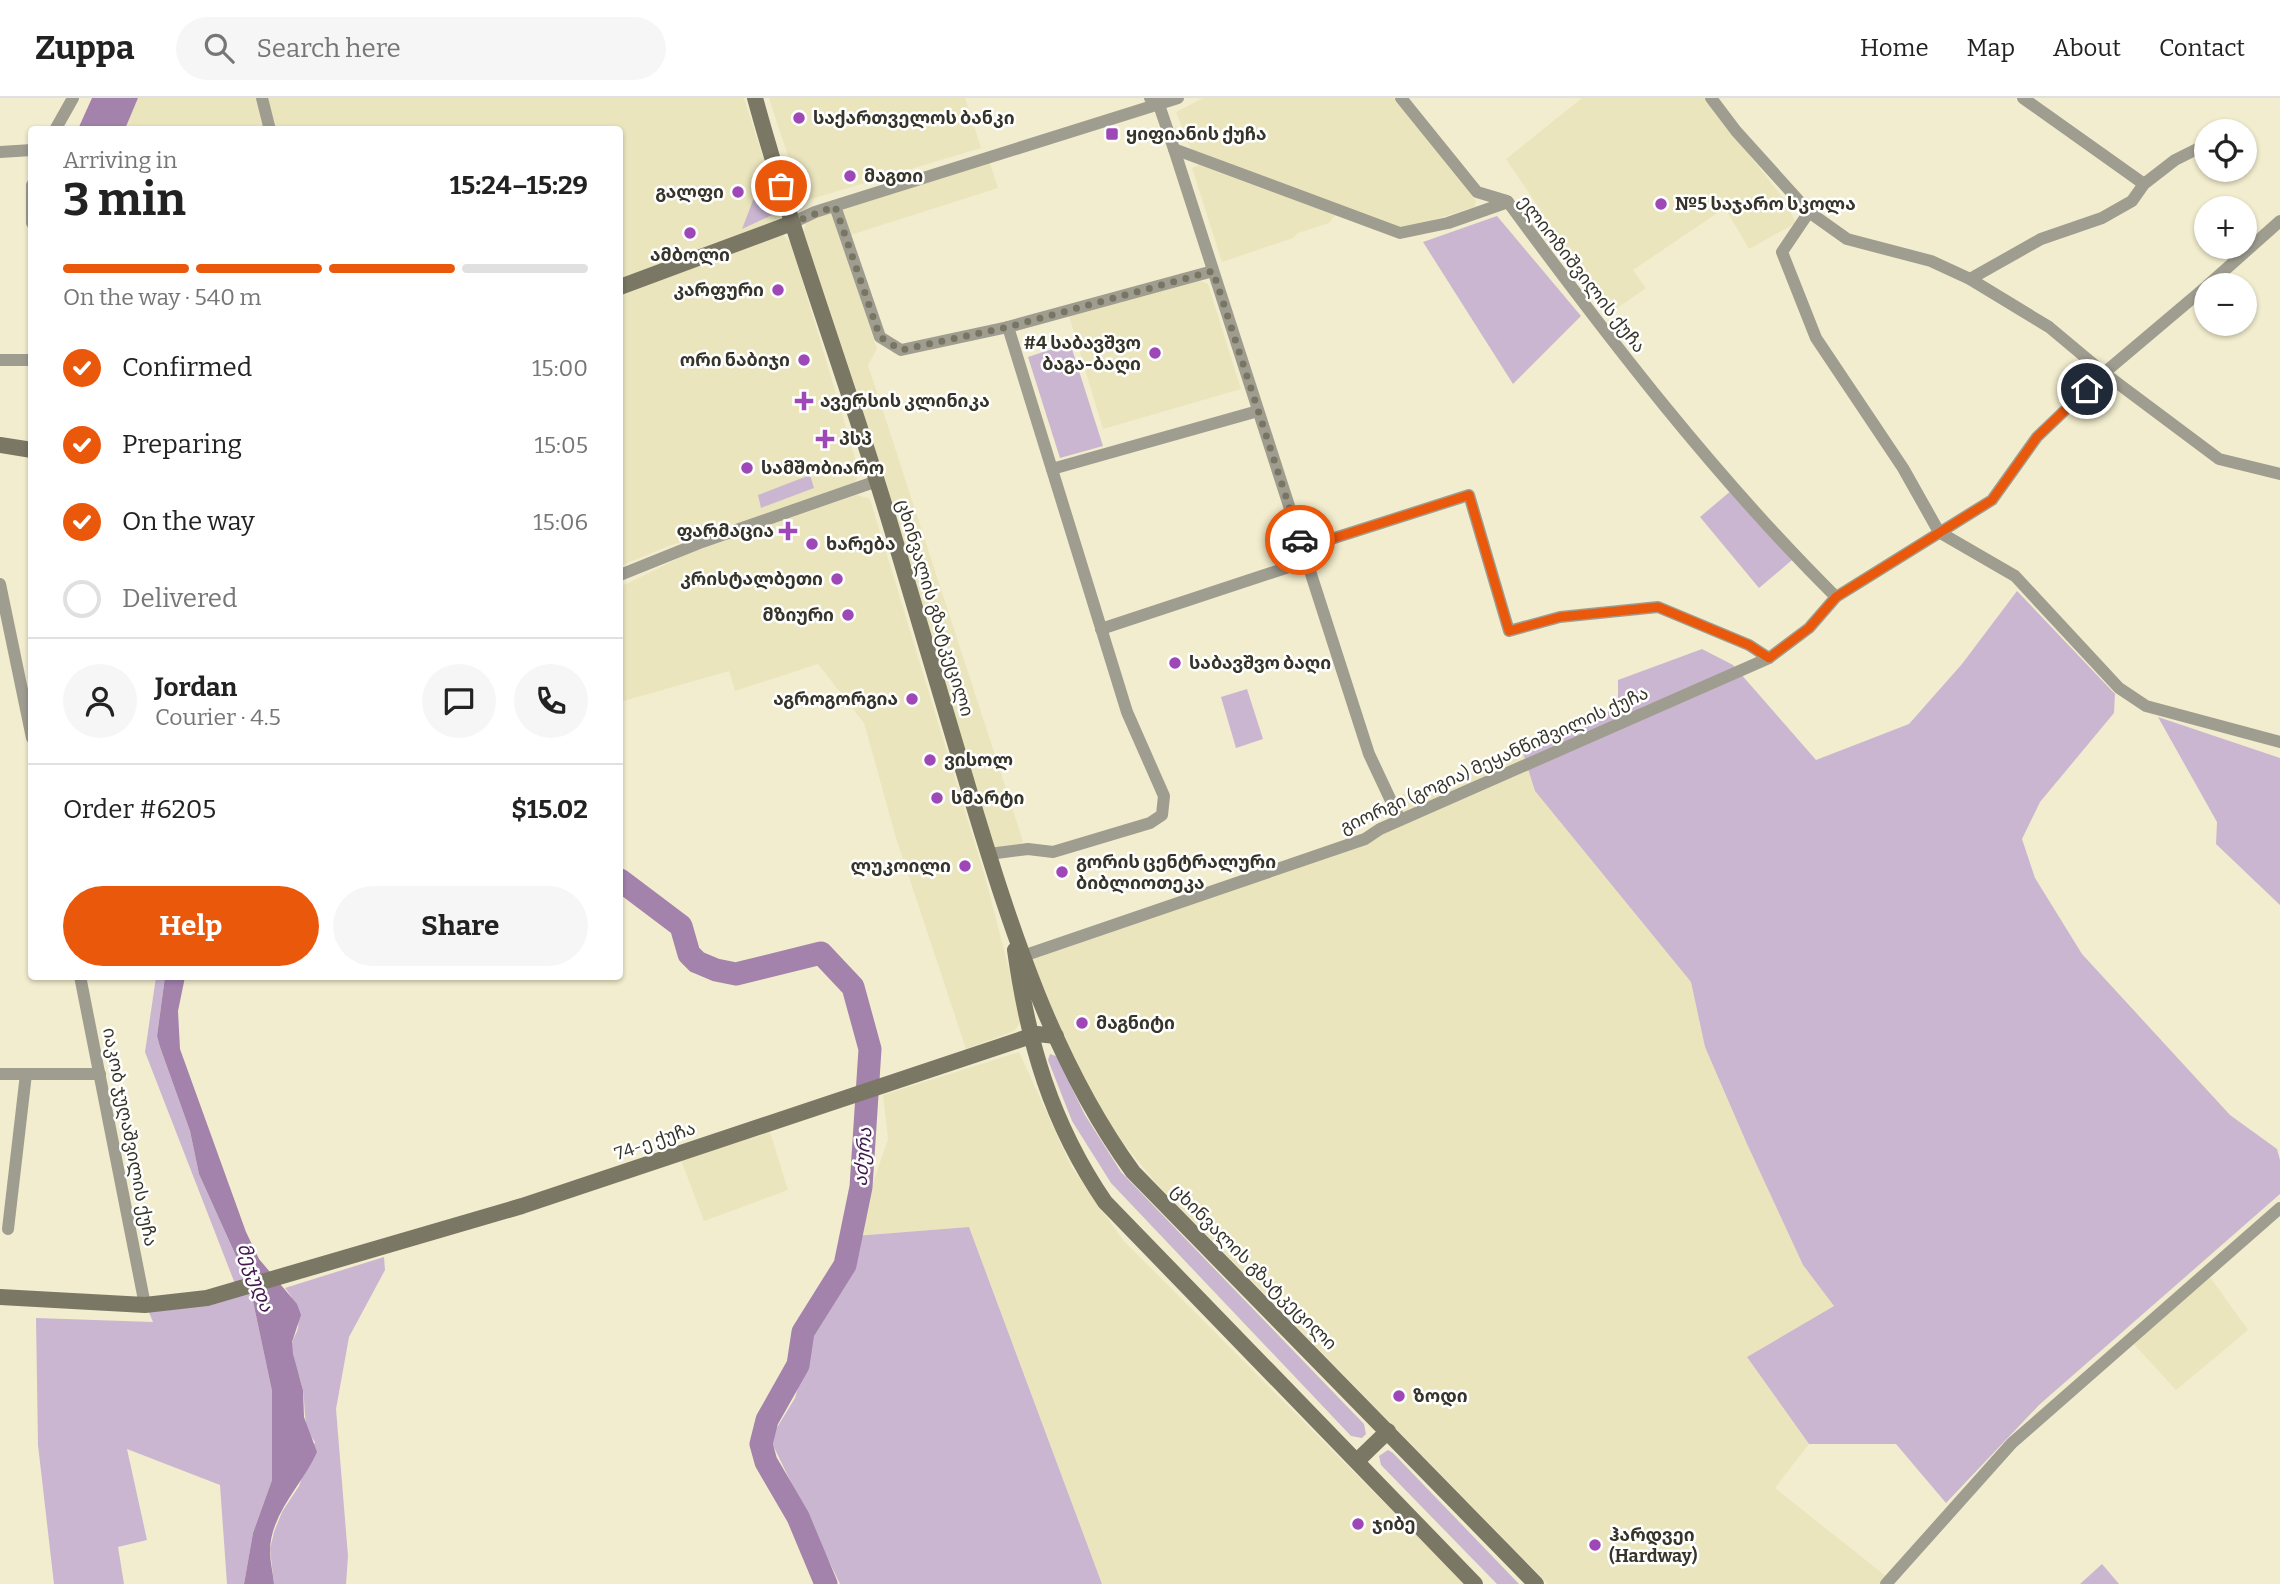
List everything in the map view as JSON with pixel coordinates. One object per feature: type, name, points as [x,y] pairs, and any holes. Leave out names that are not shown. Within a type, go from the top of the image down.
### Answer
[{"type":"main road","name":"ცხინვალის გზატკეცილი","points":[[755,98],[792,223],[877,481],[1012,930],[1056,1036],[1100,1126],[1133,1172],[1536,1584]]},
{"type":"main road","points":[[623,286],[792,223]]},
{"type":"main road","points":[[0,445],[28,449]]},
{"type":"main road","name":"ცხინვალის გზატკეცილი","points":[[1012,930],[1030,1038],[1071,1147],[1105,1202],[1358,1460],[1475,1584]]},
{"type":"main road","name":"74-ე ქუჩა","points":[[145,1304],[197,1300],[522,1206],[1030,1038],[1046,1033],[1056,1036]]},
{"type":"main road","points":[[0,1297],[145,1304]]},
{"type":"main road","points":[[1358,1460],[1388,1431]]},
{"type":"street","points":[[57,126],[73,98]]},
{"type":"street","points":[[262,98],[269,126]]},
{"type":"street","points":[[792,223],[835,206],[1154,101],[1178,98]]},
{"type":"street","points":[[1401,98],[1477,192],[1508,202]]},
{"type":"street","points":[[1711,98],[1735,131],[1809,212],[1847,239],[1931,261],[1970,279],[2049,327],[2104,373],[2219,459],[2280,474]]},
{"type":"street","points":[[2023,98],[2144,184]]},
{"type":"street","points":[[1154,101],[1174,149],[1369,754],[1400,820]]},
{"type":"street","name":"ელიოზიშვილის ქუჩა","points":[[1174,149],[1399,233],[1448,223],[1508,202],[1644,380],[1805,566],[1836,597]]},
{"type":"street","points":[[0,152],[28,150]]},
{"type":"street","points":[[1970,279],[2041,240],[2102,219],[2132,201],[2144,184],[2175,160],[2194,150]]},
{"type":"street","points":[[835,206],[880,337],[901,350],[1008,327],[1213,271]]},
{"type":"street","points":[[1809,212],[1782,252],[1816,338],[1903,468],[1939,532],[2015,576],[2119,688],[2146,706],[2280,742]]},
{"type":"street","name":"გიორგი (გოგია) მეყანწიშვილის ქუჩა","points":[[2222,273],[2280,221]]},
{"type":"street","name":"გიორგი (გოგია) მეყანწიშვილის ქუჩა","points":[[1023,956],[1364,839],[1400,820],[1769,658],[1809,628],[1836,597],[1992,500],[2037,437],[2104,373],[2194,297]]},
{"type":"street","points":[[989,854],[1028,849],[1053,852],[1150,823],[1162,815],[1164,796],[1127,712],[1008,327]]},
{"type":"street","points":[[0,360],[28,360]]},
{"type":"street","points":[[1052,469],[1258,411]]},
{"type":"street","points":[[623,574],[702,542],[877,481]]},
{"type":"street","points":[[1101,629],[1469,495],[1509,631],[1560,617],[1658,607],[1749,645],[1769,658]]},
{"type":"street","points":[[0,584],[28,719]]},
{"type":"street","name":"იაკობ ჯუღაშვილის ქუჩა","points":[[81,980],[145,1304]]},
{"type":"street","points":[[0,1074],[100,1074]]},
{"type":"street","points":[[8,1229],[26,1074]]},
{"type":"street","points":[[1886,1584],[2012,1443],[2280,1208]]},
{"type":"shaded area","points":[[138,98],[744,98],[779,207],[779,217],[770,225],[623,279],[623,126],[127,126]]},
{"type":"shaded area","points":[[769,98],[965,98],[981,148],[808,200],[800,193]]},
{"type":"shaded area","points":[[1203,98],[1394,98],[1476,201],[1474,207],[1405,229],[1192,153],[1176,112]]},
{"type":"shaded area","name":"№5 საჯარო სკოლა","points":[[1582,98],[1704,98],[1784,199],[1796,223],[1749,249],[1725,208],[1633,270],[1646,288],[1610,313],[1506,159]]},
{"type":"shaded area","points":[[990,163],[998,188],[841,238],[877,349],[868,365],[1023,841],[1019,846],[995,851],[803,233],[807,220]]},
{"type":"shaded area","points":[[1201,164],[1335,215],[1329,223],[1298,233],[1293,238],[1222,262],[1192,168]]},
{"type":"shaded area","points":[[763,174],[774,214],[742,229]]},
{"type":"shaded area","points":[[1497,216],[1581,316],[1513,384],[1423,242]]},
{"type":"shaded area","points":[[783,235],[791,243],[860,474],[853,485],[666,547],[623,565],[623,293]]},
{"type":"shaded area","name":"#4 საბავშვო ბაგა-ბაღი","points":[[1198,280],[1208,284],[1241,389],[1103,429],[1069,316]]},
{"type":"shaded area","points":[[1070,343],[1103,446],[1060,458],[1028,357]]},
{"type":"shaded area","points":[[810,475],[814,488],[761,508],[758,495]]},
{"type":"shaded area","points":[[1732,490],[1792,560],[1759,588],[1700,517]]},
{"type":"shaded area","points":[[856,495],[870,499],[986,880],[1022,1020],[1014,1031],[966,1049],[896,838],[864,723],[818,664],[735,691],[729,671],[623,701],[623,586],[689,553]]},
{"type":"shaded area","points":[[2017,591],[2115,694],[2114,713],[2040,802],[2022,839],[2035,878],[2082,954],[2230,1115],[2277,1149],[2280,1160],[2280,1194],[2039,1405],[1946,1503],[1896,1444],[1809,1444],[1747,1357],[1834,1306],[1803,1265],[1747,1144],[1705,1047],[1691,982],[1535,791],[1520,744],[1618,708],[1618,680],[1702,649],[1733,665],[1816,760],[1909,724],[1962,664]]},
{"type":"shaded area","points":[[1247,689],[1263,739],[1236,748],[1221,697]]},
{"type":"shaded area","points":[[2158,717],[2280,758],[2280,905],[2216,844],[2217,822]]},
{"type":"shaded area","points":[[1522,752],[1535,791],[1691,982],[1705,1047],[1747,1144],[1803,1265],[1834,1306],[1747,1357],[1809,1444],[1775,1488],[1887,1577],[1880,1584],[1548,1584],[1156,1183],[1106,1122],[1064,1038],[1031,962],[1039,954],[1371,841],[1398,815],[1392,798]]},
{"type":"shaded area","points":[[156,980],[165,980],[157,1036],[190,1131],[199,1174],[250,1287],[272,1391],[272,1480],[253,1533],[244,1584],[227,1584],[220,1485],[127,1449],[147,1540],[118,1547],[124,1584],[54,1584],[38,1445],[36,1318],[153,1322],[146,1305],[237,1289],[145,1052]]},
{"type":"shaded area","points":[[1019,1052],[1071,1166],[1123,1240],[1465,1584],[1102,1584],[969,1227],[855,1236],[888,1139],[883,1095]]},
{"type":"shaded area","points":[[1050,1054],[1056,1056],[1085,1115],[1121,1172],[1364,1424],[1366,1434],[1362,1438],[1351,1436],[1111,1183],[1072,1121],[1048,1060]]},
{"type":"shaded area","points":[[770,1132],[788,1190],[704,1221],[681,1160]]},
{"type":"shaded area","points":[[969,1227],[1102,1584],[840,1584],[770,1439],[795,1398],[813,1336],[851,1269],[855,1236]]},
{"type":"shaded area","points":[[384,1257],[385,1270],[349,1337],[336,1409],[348,1556],[346,1584],[274,1584],[270,1549],[274,1532],[282,1512],[299,1486],[315,1442],[306,1423],[302,1385],[293,1355],[292,1343],[298,1328],[297,1311],[285,1288]]},
{"type":"shaded area","points":[[2210,1277],[2248,1330],[2176,1390],[2133,1343]]},
{"type":"shaded area","points":[[1388,1450],[1519,1584],[1497,1584],[1381,1465],[1379,1456]]},
{"type":"shaded area","points":[[2102,1564],[2119,1584],[2080,1584]]},
{"type":"water","points":[[92,98],[138,98],[126,126],[79,126]]},
{"type":"water","name":"მეჯუდა","points":[[165,980],[184,980],[178,1011],[180,1049],[246,1232],[259,1259],[297,1304],[301,1315],[292,1342],[293,1354],[303,1390],[304,1417],[317,1452],[275,1524],[270,1551],[274,1584],[244,1584],[253,1533],[272,1480],[272,1391],[250,1287],[199,1174],[190,1131],[157,1036]]},
{"type":"waterway","name":"აძურა","points":[[623,882],[681,926],[689,954],[697,962],[736,974],[821,953],[853,987],[870,1049],[861,1187],[845,1265],[803,1332],[798,1365],[767,1420],[761,1444],[766,1462],[798,1517],[826,1584]]},
{"type":"way so far","points":[[781,186],[792,223],[835,206],[880,337],[901,350],[1008,327],[1213,271],[1300,540]]},
{"type":"place","name":"საქართველოს ბანკი","points":[[799,118]]},
{"type":"place","name":"ყიფიანის ქუჩა","points":[[1112,134]]},
{"type":"place","name":"მაგთი","points":[[850,176]]},
{"type":"place","name":"გალფი","points":[[738,192]]},
{"type":"place","name":"№5 საჯარო სკოლა","points":[[1661,204]]},
{"type":"place","name":"ამბოლი","points":[[690,233]]},
{"type":"place","name":"კარფური","points":[[778,290]]},
{"type":"place","name":"#4 საბავშვო ბაგა-ბაღი","points":[[1155,353]]},
{"type":"place","name":"ორი ნაბიჯი","points":[[804,360]]},
{"type":"place","name":"ავერსის კლინიკა","points":[[804,401]]},
{"type":"place","name":"პსპ","points":[[825,439]]},
{"type":"place","name":"სამშობიარო","points":[[747,468]]},
{"type":"place","name":"ფარმაცია","points":[[788,531]]},
{"type":"place","name":"ხარება","points":[[812,544]]},
{"type":"place","name":"კრისტალბეთი","points":[[837,579]]},
{"type":"place","name":"მზიური","points":[[848,615]]},
{"type":"place","name":"საბავშვო ბაღი","points":[[1175,663]]},
{"type":"place","name":"აგროგორგია","points":[[912,699]]},
{"type":"place","name":"ვისოლ","points":[[930,760]]},
{"type":"place","name":"სმარტი","points":[[937,798]]},
{"type":"place","name":"ლუკოილი","points":[[965,866]]},
{"type":"place","name":"გორის ცენტრალური ბიბლიოთეკა","points":[[1062,872]]},
{"type":"place","name":"მაგნიტი","points":[[1082,1023]]},
{"type":"place","name":"ზოდი","points":[[1399,1396]]},
{"type":"place","name":"ჯიბე","points":[[1358,1524]]},
{"type":"place","name":"ჰარდვეი (Hardway)","points":[[1595,1545]]},
{"type":"route","points":[[1300,540],[1303,548],[1469,495],[1509,631],[1560,617],[1658,607],[1670,609],[1749,645],[1769,658],[1809,628],[1836,597],[1992,500],[2014,473],[2037,437],[2087,389]]}]
